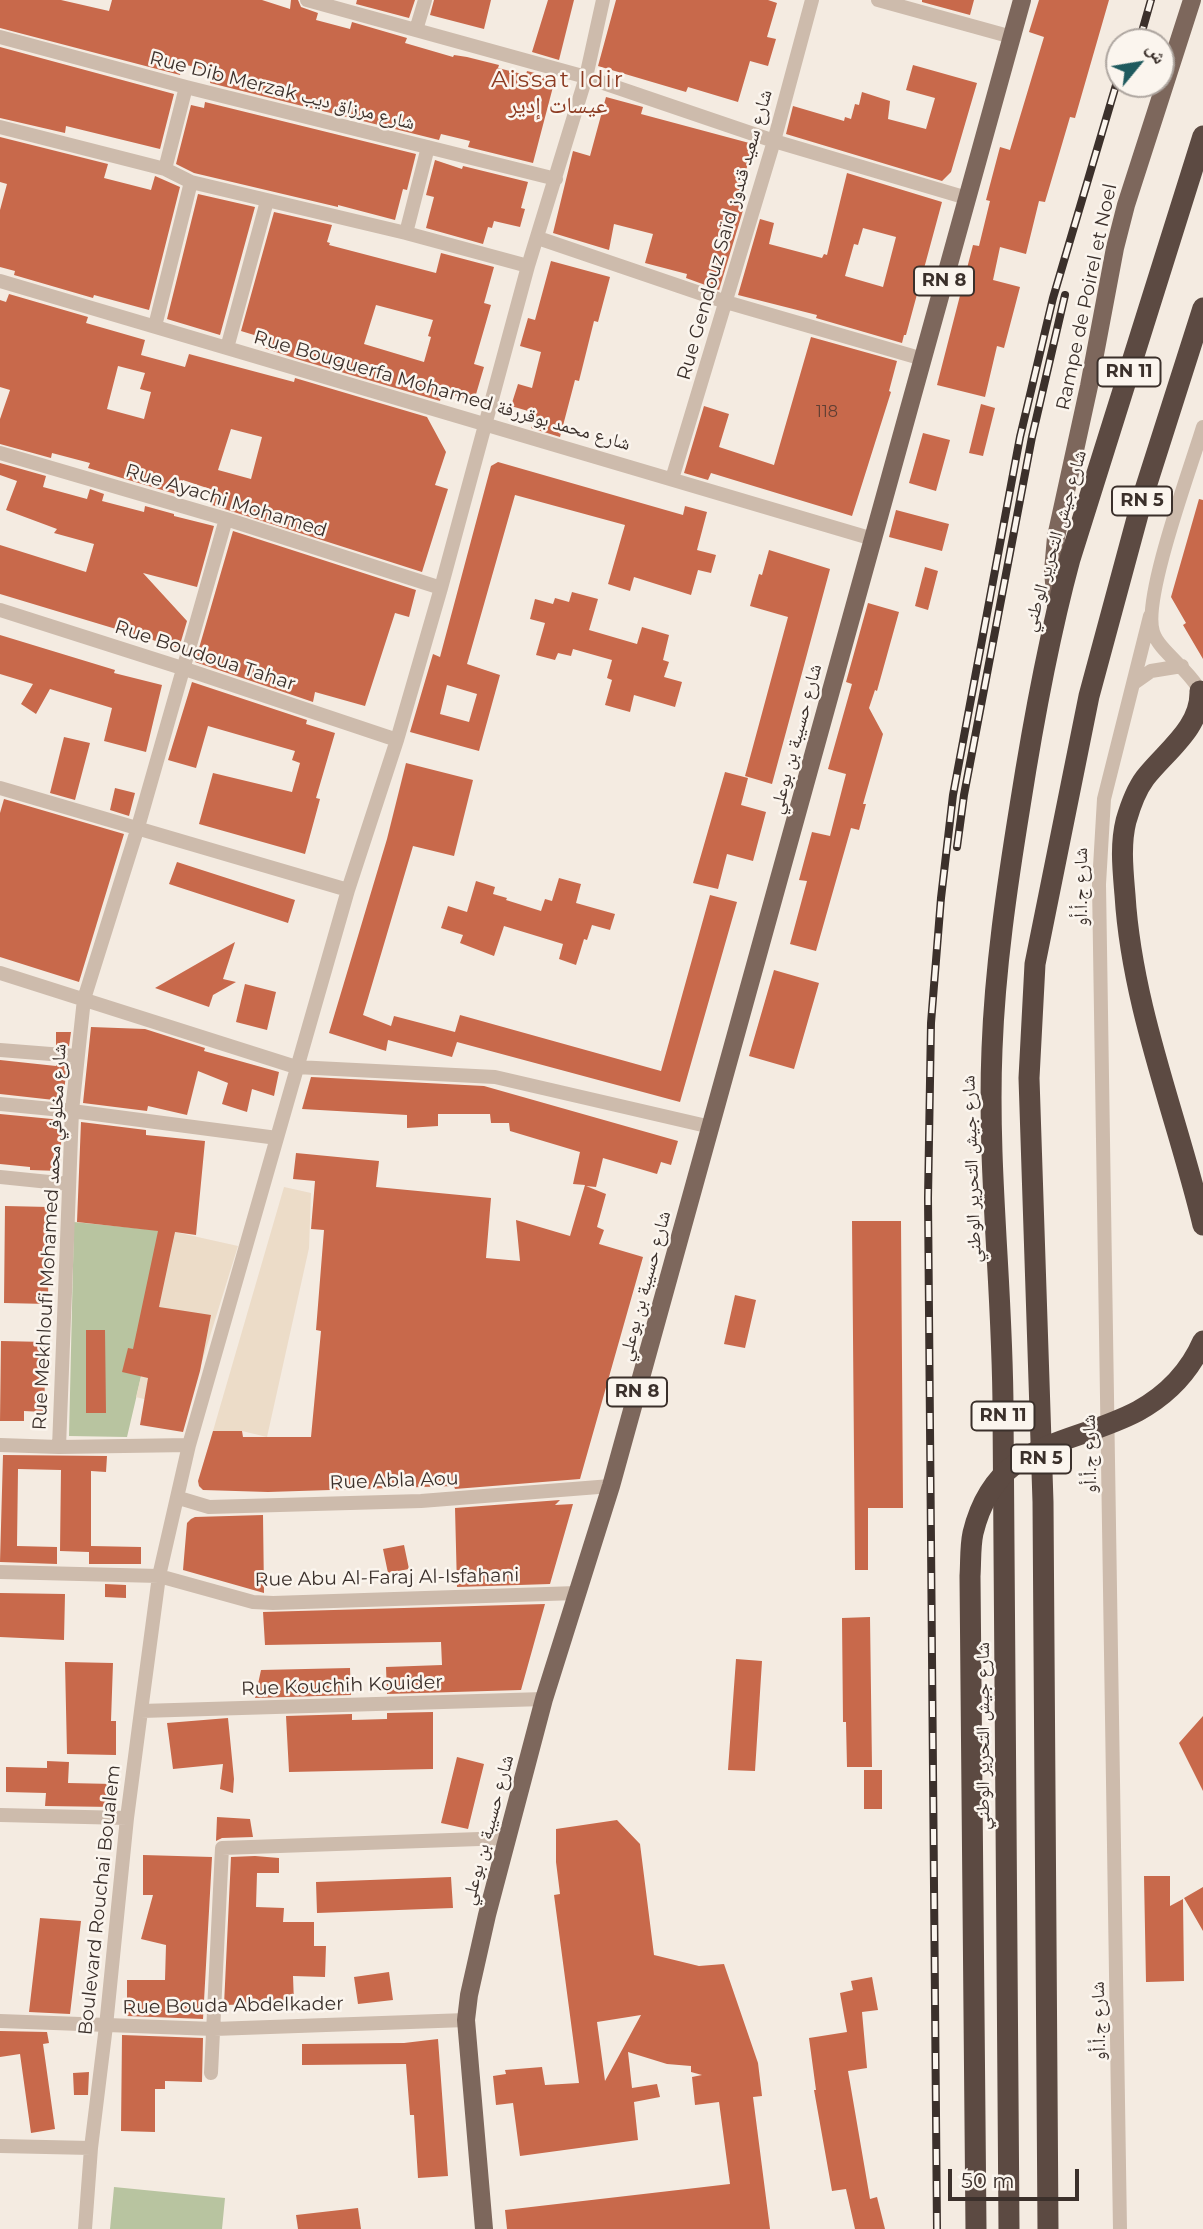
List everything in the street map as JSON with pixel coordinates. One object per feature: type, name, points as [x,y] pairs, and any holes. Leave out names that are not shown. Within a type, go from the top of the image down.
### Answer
[{"type":"highway","name":"شارع جيش التحرير الوطني","points":[[1009,2229],[1003,1403],[992,1126],[992,1049],[1010,868],[1031,735],[1056,609],[1203,136]]},
{"type":"highway","name":"RN 5","points":[[1048,2229],[1043,1502],[1029,1078],[1035,964],[1089,696],[1143,496],[1203,308]]},
{"type":"highway","points":[[1200,691],[1200,702],[1192,722],[1144,780],[1132,802],[1126,823],[1122,860],[1133,964],[1203,1225]]},
{"type":"highway","points":[[976,2229],[970,1576],[973,1533],[989,1494],[1010,1468],[1022,1458],[1051,1443],[1127,1416],[1151,1403],[1183,1374],[1203,1341]]},
{"type":"main road","name":"RN 8","points":[[873,539],[1022,0]]},
{"type":"main road","name":"Rampe de Poirel et Noel","points":[[1056,609],[1052,570],[1056,537],[1089,386],[1115,248],[1133,182],[1192,0]]},
{"type":"main road","name":"شارع حسيبة بن بوعلي","points":[[484,2229],[466,2020],[477,1956],[544,1699],[611,1486],[873,539]]},
{"type":"street","points":[[307,0],[586,77],[774,141],[967,198]]},
{"type":"street","points":[[416,30],[425,0]]},
{"type":"street","name":"Boulevard Rouchai Boualem","points":[[85,2229],[91,2148],[141,1711],[159,1576],[189,1445],[296,1067],[348,890],[397,740],[441,587],[528,266],[586,77],[603,0]]},
{"type":"street","name":"Rue Gendouz Saïd شارع سعيد قندوز","points":[[672,479],[774,141],[812,0]]},
{"type":"street","points":[[878,0],[1012,37]]},
{"type":"street","name":"Rue Dib Merzak شارع مرزاق ديب","points":[[0,37],[186,87],[556,179]]},
{"type":"street","points":[[164,169],[186,87]]},
{"type":"street","points":[[0,127],[164,169],[191,182],[406,233],[528,266]]},
{"type":"street","points":[[406,233],[428,147]]},
{"type":"street","points":[[155,326],[191,182]]},
{"type":"street","points":[[227,348],[267,201]]},
{"type":"street","points":[[538,238],[726,302],[923,359]]},
{"type":"street","name":"Rue Bouguerfa Mohamed شارع محمد بوقررفة","points":[[0,281],[873,539]]},
{"type":"street","name":"شارع ج.أ.أو","points":[[1120,2229],[1100,884],[1104,799],[1161,563],[1203,427]]},
{"type":"street","name":"Rue Ayachi Mohamed","points":[[0,453],[226,519],[441,587]]},
{"type":"street","name":"Rue Mekhloufi Mohamed شارع مخلوفي محمد","points":[[59,1447],[72,1111],[84,999],[138,827],[226,519]]},
{"type":"street","name":"Rue Boudoua Tahar","points":[[0,610],[397,740]]},
{"type":"street","points":[[1150,616],[1158,642],[1182,666],[1200,691]]},
{"type":"street","points":[[1134,683],[1152,671],[1182,666]]},
{"type":"street","points":[[0,788],[348,890]]},
{"type":"street","points":[[0,972],[296,1067],[495,1077],[711,1127]]},
{"type":"street","points":[[0,1050],[76,1056]]},
{"type":"street","points":[[0,1104],[277,1138]]},
{"type":"street","points":[[0,1177],[69,1184]]},
{"type":"street","points":[[0,1445],[189,1445]]},
{"type":"street","name":"Rue Abla Aou","points":[[179,1498],[209,1507],[421,1501],[611,1486]]},
{"type":"street","name":"Rue Abu Al-Faraj Al-Isfahani","points":[[0,1572],[159,1576],[253,1602],[273,1603],[577,1593]]},
{"type":"street","name":"Rue Kouchih Kouider","points":[[141,1711],[544,1699]]},
{"type":"street","points":[[0,1815],[127,1818]]},
{"type":"street","points":[[211,2074],[222,1848],[508,1838]]},
{"type":"street","name":"Rue Bouda Abdelkader","points":[[0,2021],[214,2029],[466,2020]]},
{"type":"street","points":[[0,2146],[91,2148]]},
{"type":"green space","points":[[74,1222],[175,1232],[127,1437],[69,1436]]},
{"type":"green space","points":[[114,2187],[225,2198],[222,2229],[110,2229]]},
{"type":"shaded area","points":[[284,1187],[311,1193],[309,1248],[267,1437],[242,1431],[213,1431]]},
{"type":"shaded area","points":[[175,1232],[238,1246],[187,1410],[136,1397]]},
{"type":"building","points":[[0,0],[61,0],[109,11],[112,0],[262,0],[290,9],[291,0],[298,0],[301,7],[318,13],[316,20],[350,29],[352,22],[407,38],[405,43],[453,57],[467,57],[526,75],[527,71],[554,78],[554,83],[533,163],[468,147],[470,141],[441,134],[439,140],[210,83],[213,72],[183,64],[180,75],[0,28]]},
{"type":"building","points":[[357,0],[415,0],[409,18],[356,4]]},
{"type":"building","points":[[434,0],[491,0],[484,29],[430,15]]},
{"type":"building","points":[[548,0],[574,0],[559,60],[532,52]]},
{"type":"building","points":[[616,0],[768,0],[777,3],[767,37],[776,39],[768,66],[750,61],[738,102],[688,87],[686,92],[598,66]]},
{"type":"building","points":[[922,0],[974,0],[970,15]]},
{"type":"building","points":[[1039,0],[1109,0],[1075,118],[1070,117],[1045,202],[1039,201],[1026,254],[1000,247],[993,280],[1020,287],[1004,348],[997,346],[985,397],[937,385],[973,245],[979,246],[990,201],[986,200],[1000,147],[1010,150],[1044,37],[1029,32]]},
{"type":"building","points":[[0,47],[174,94],[160,149],[66,126],[65,133],[0,118]]},
{"type":"building","points":[[913,65],[977,83],[951,172],[942,181],[786,134],[793,106],[844,121],[845,117],[851,119],[855,104],[859,105],[862,92],[890,101],[888,119],[926,129],[935,98],[906,90]]},
{"type":"building","points":[[606,97],[643,107],[641,114],[753,144],[737,205],[744,207],[719,290],[686,278],[687,274],[645,263],[653,234],[614,224],[609,250],[553,233],[573,151],[590,156]]},
{"type":"building","points":[[205,102],[416,154],[407,190],[403,189],[395,220],[194,173],[176,164],[191,105],[204,108]]},
{"type":"building","points":[[0,137],[108,164],[104,178],[151,190],[155,176],[180,187],[149,310],[94,295],[93,298],[14,275],[15,271],[0,267],[0,210],[7,184],[0,182]]},
{"type":"building","points":[[435,160],[462,169],[463,166],[528,182],[521,208],[525,209],[520,227],[494,221],[492,228],[488,227],[483,244],[426,228],[434,197],[426,195]]},
{"type":"building","points":[[847,173],[942,202],[902,343],[816,318],[817,315],[738,295],[760,219],[774,223],[769,244],[822,258],[824,254],[827,255]],"holes":[[[863,228],[896,237],[883,287],[845,276],[854,244],[858,245]]]},
{"type":"building","points":[[198,194],[255,207],[220,335],[167,319]]},
{"type":"building","points":[[274,212],[332,225],[327,242],[329,245],[436,273],[441,253],[494,267],[484,303],[491,305],[474,364],[484,367],[474,401],[443,392],[440,401],[300,360],[261,347],[264,338],[241,331]],"holes":[[[376,305],[433,320],[424,362],[364,344]]]},
{"type":"building","points":[[551,261],[610,277],[598,322],[594,321],[579,381],[575,380],[560,437],[531,428],[535,413],[511,406],[518,384],[532,388],[541,352],[520,346],[528,318],[535,320]]},
{"type":"building","points":[[9,294],[88,317],[86,323],[145,340],[141,355],[185,367],[189,354],[294,382],[295,378],[427,417],[446,452],[435,485],[448,489],[422,572],[212,505],[216,491],[183,480],[179,495],[88,468],[90,463],[52,453],[51,458],[0,444],[0,419],[10,390],[0,387],[0,300],[6,302]],"holes":[[[118,366],[145,373],[140,389],[151,392],[144,419],[107,409]],[[231,429],[262,437],[251,479],[218,470]]]},
{"type":"building","points":[[811,337],[897,361],[889,391],[891,392],[852,516],[711,473],[708,480],[684,473],[704,406],[729,414],[719,447],[774,465]]},
{"type":"building","points":[[981,404],[995,408],[983,456],[969,453]]},
{"type":"building","points":[[923,433],[950,440],[936,491],[909,483]]},
{"type":"building","points":[[498,462],[683,515],[685,506],[707,512],[697,550],[716,555],[711,573],[698,570],[691,595],[634,577],[630,591],[608,584],[625,525],[515,495],[467,664],[500,675],[479,751],[410,732],[433,654],[440,657],[491,466]],"holes":[[[447,685],[477,694],[469,722],[440,714]]]},
{"type":"building","points":[[0,463],[46,476],[43,487],[87,499],[90,489],[104,494],[102,501],[144,512],[145,506],[214,526],[197,587],[143,573],[187,621],[179,648],[0,594],[0,545],[86,572],[94,544],[54,533],[57,529],[6,510],[17,481],[0,475]]},
{"type":"building","points":[[1199,499],[1203,500],[1203,659],[1183,625],[1186,623],[1171,597]]},
{"type":"building","points":[[896,510],[949,524],[942,551],[889,537]]},
{"type":"building","points":[[233,531],[416,590],[409,617],[395,613],[365,706],[315,692],[313,702],[195,662]]},
{"type":"building","points":[[769,550],[830,569],[772,784],[745,776],[788,617],[750,606]]},
{"type":"building","points":[[925,567],[938,571],[928,610],[915,606]]},
{"type":"building","points":[[572,592],[598,599],[589,630],[637,644],[642,627],[669,635],[663,660],[669,662],[664,677],[682,682],[675,707],[634,695],[630,712],[605,705],[612,680],[607,678],[612,660],[573,649],[571,656],[558,653],[555,660],[536,655],[545,623],[530,619],[535,599],[553,604],[555,598],[569,602]]},
{"type":"building","points":[[868,603],[899,612],[877,691],[875,690],[869,708],[883,734],[863,804],[866,804],[859,830],[851,828],[816,951],[790,944],[807,881],[799,880],[812,832],[830,836],[846,774],[828,769],[852,684],[846,682]]},
{"type":"building","points":[[0,635],[115,670],[114,673],[162,685],[146,752],[104,741],[112,708],[50,689],[36,714],[21,704],[33,684],[0,674]]},
{"type":"building","points":[[192,682],[307,720],[306,724],[335,733],[316,798],[320,799],[305,854],[199,824],[213,773],[292,792],[300,763],[292,760],[295,751],[208,726],[196,768],[168,760]]},
{"type":"building","points":[[64,737],[90,743],[75,800],[50,793]]},
{"type":"building","points":[[406,763],[473,780],[454,856],[413,846],[363,1015],[391,1026],[394,1016],[455,1032],[460,1015],[661,1071],[710,895],[737,902],[680,1102],[457,1042],[452,1057],[388,1040],[386,1051],[329,1033],[387,839]]},
{"type":"building","points":[[725,772],[748,778],[741,805],[766,812],[753,861],[727,854],[718,889],[693,883]]},
{"type":"building","points":[[115,788],[135,793],[129,816],[110,810]]},
{"type":"building","points":[[4,799],[124,834],[79,982],[0,957],[0,813]]},
{"type":"building","points":[[177,862],[295,900],[288,923],[169,884]]},
{"type":"building","points":[[559,878],[581,884],[576,903],[615,914],[610,930],[592,925],[587,940],[584,939],[576,965],[559,959],[563,944],[504,926],[494,956],[460,943],[463,935],[441,928],[448,906],[467,912],[476,881],[495,887],[493,894],[507,898],[506,900],[541,911],[545,899],[552,901]]},
{"type":"building","points":[[235,942],[223,979],[236,982],[213,995],[209,1007],[155,988]]},
{"type":"building","points":[[774,970],[819,983],[794,1069],[749,1056]]},
{"type":"building","points":[[245,984],[276,992],[267,1030],[236,1022]]},
{"type":"building","points":[[91,1027],[145,1029],[205,1048],[204,1051],[279,1072],[274,1096],[252,1089],[247,1112],[222,1104],[228,1083],[198,1071],[187,1115],[148,1106],[147,1111],[83,1103]]},
{"type":"building","points":[[56,1032],[71,1032],[69,1046],[56,1045]]},
{"type":"building","points":[[0,1060],[67,1065],[63,1101],[0,1094]]},
{"type":"building","points":[[311,1077],[484,1086],[678,1141],[671,1165],[661,1162],[657,1174],[603,1158],[596,1187],[586,1186],[606,1194],[597,1227],[604,1230],[599,1244],[643,1257],[580,1479],[455,1489],[454,1486],[268,1492],[203,1490],[199,1486],[198,1481],[213,1431],[242,1431],[243,1437],[311,1437],[321,1331],[316,1330],[324,1230],[311,1229],[315,1181],[293,1179],[296,1153],[379,1161],[376,1187],[491,1198],[486,1258],[520,1261],[516,1220],[570,1236],[585,1185],[573,1184],[580,1152],[510,1131],[509,1123],[491,1123],[490,1114],[438,1114],[438,1126],[407,1128],[407,1115],[302,1109]]},
{"type":"building","points":[[0,1114],[62,1120],[60,1171],[30,1170],[30,1167],[0,1164]]},
{"type":"building","points":[[81,1122],[146,1130],[146,1135],[205,1141],[196,1235],[175,1232],[159,1307],[211,1315],[200,1371],[183,1432],[140,1425],[148,1378],[122,1372],[128,1348],[133,1349],[158,1231],[77,1222]]},
{"type":"building","points":[[5,1206],[49,1207],[48,1304],[4,1303]]},
{"type":"building","points":[[852,1221],[901,1221],[903,1508],[868,1508],[868,1570],[855,1570]]},
{"type":"building","points":[[735,1295],[756,1300],[745,1348],[724,1344]]},
{"type":"building","points":[[86,1330],[105,1330],[106,1413],[86,1413]]},
{"type":"building","points":[[1,1341],[46,1342],[44,1412],[24,1411],[24,1421],[0,1421]]},
{"type":"building","points":[[3,1455],[107,1456],[106,1472],[91,1471],[91,1546],[141,1547],[141,1564],[89,1564],[89,1552],[60,1551],[61,1470],[18,1469],[17,1546],[57,1547],[57,1564],[0,1562]]},
{"type":"building","points":[[560,1500],[555,1505],[573,1504],[550,1584],[457,1587],[455,1508]]},
{"type":"building","points":[[263,1515],[264,1593],[183,1570],[187,1523],[191,1519]]},
{"type":"building","points":[[404,1545],[409,1569],[388,1573],[383,1549]]},
{"type":"building","points":[[105,1584],[126,1585],[126,1598],[105,1597]]},
{"type":"building","points":[[0,1593],[65,1594],[64,1640],[0,1637]]},
{"type":"building","points":[[545,1604],[521,1690],[387,1694],[386,1667],[442,1665],[441,1642],[265,1645],[263,1612]]},
{"type":"building","points":[[870,1617],[872,1767],[847,1767],[846,1722],[843,1722],[842,1618]]},
{"type":"building","points":[[736,1659],[762,1661],[755,1771],[728,1770]]},
{"type":"building","points":[[65,1662],[113,1663],[111,1721],[116,1721],[116,1755],[67,1754]]},
{"type":"building","points":[[350,1668],[351,1695],[255,1698],[261,1670]]},
{"type":"building","points":[[433,1712],[433,1769],[289,1772],[286,1716],[352,1714],[352,1720],[387,1719],[387,1713]]},
{"type":"building","points":[[1203,1716],[1203,1791],[1179,1743]]},
{"type":"building","points":[[228,1718],[233,1793],[220,1789],[223,1764],[173,1769],[167,1723]]},
{"type":"building","points":[[457,1757],[484,1764],[468,1829],[441,1823]]},
{"type":"building","points":[[47,1761],[69,1762],[68,1783],[113,1784],[113,1807],[45,1806],[46,1793],[6,1792],[6,1767],[47,1768]]},
{"type":"building","points":[[864,1770],[882,1770],[882,1809],[864,1809]]},
{"type":"building","points":[[217,1817],[250,1819],[253,1837],[222,1838],[216,1841]]},
{"type":"building","points":[[617,1820],[640,1844],[654,1955],[699,1966],[724,1964],[758,2063],[762,2096],[753,2097],[770,2229],[507,2229],[505,2210],[730,2184],[719,2102],[695,2105],[692,2077],[702,2075],[691,2072],[691,2066],[667,2064],[628,2052],[632,2088],[657,2084],[660,2097],[634,2102],[638,2140],[520,2156],[513,2103],[496,2105],[493,2076],[506,2074],[505,2070],[542,2067],[545,2085],[579,2083],[554,1895],[560,1894],[556,1829]],"holes":[[[641,2015],[605,2081],[597,2022]]]},
{"type":"building","points":[[143,1855],[212,1857],[203,2019],[127,2016],[127,1980],[165,1980],[166,1945],[141,1939],[153,1895],[143,1895]]},
{"type":"building","points":[[231,1857],[279,1858],[279,1873],[257,1873],[256,1907],[284,1908],[283,1922],[314,1922],[314,1946],[326,1946],[325,1977],[293,1976],[294,2003],[224,2005]]},
{"type":"building","points":[[1144,1876],[1170,1876],[1170,1906],[1183,1899],[1184,1981],[1146,1982]]},
{"type":"building","points":[[451,1877],[453,1908],[317,1913],[316,1882]]},
{"type":"building","points":[[1203,1887],[1203,1931],[1184,1898]]},
{"type":"building","points":[[40,1918],[81,1921],[70,2014],[29,2012]]},
{"type":"building","points":[[389,1972],[393,2000],[358,2004],[354,1977]]},
{"type":"building","points":[[872,1977],[878,2010],[862,2012],[867,2068],[848,2071],[870,2199],[877,2197],[885,2229],[855,2229],[846,2189],[832,2191],[814,2090],[809,2038],[847,2032],[840,1993],[853,1990],[851,1981]]},
{"type":"building","points":[[0,2031],[47,2032],[49,2043],[43,2044],[55,2129],[31,2133],[20,2054],[0,2057]]},
{"type":"building","points":[[122,2035],[203,2038],[202,2082],[165,2081],[165,2089],[155,2089],[155,2132],[121,2131]]},
{"type":"building","points":[[438,2039],[448,2176],[418,2178],[414,2115],[410,2115],[406,2064],[302,2065],[302,2044],[404,2043]]},
{"type":"building","points":[[89,2072],[88,2095],[74,2095],[73,2073]]},
{"type":"building","points":[[358,2208],[361,2229],[298,2229],[296,2215]]},
{"type":"railway","points":[[1143,28],[1151,0]]},
{"type":"railway","points":[[937,2229],[928,1198],[931,1023],[941,898],[953,795],[1020,437],[1053,298],[1112,98]]},
{"type":"railway","points":[[957,847],[964,795],[1032,437],[1065,295]]},
{"type":"district","name":"Aissat Idir عيسات إدير","points":[[558,93]]}]
